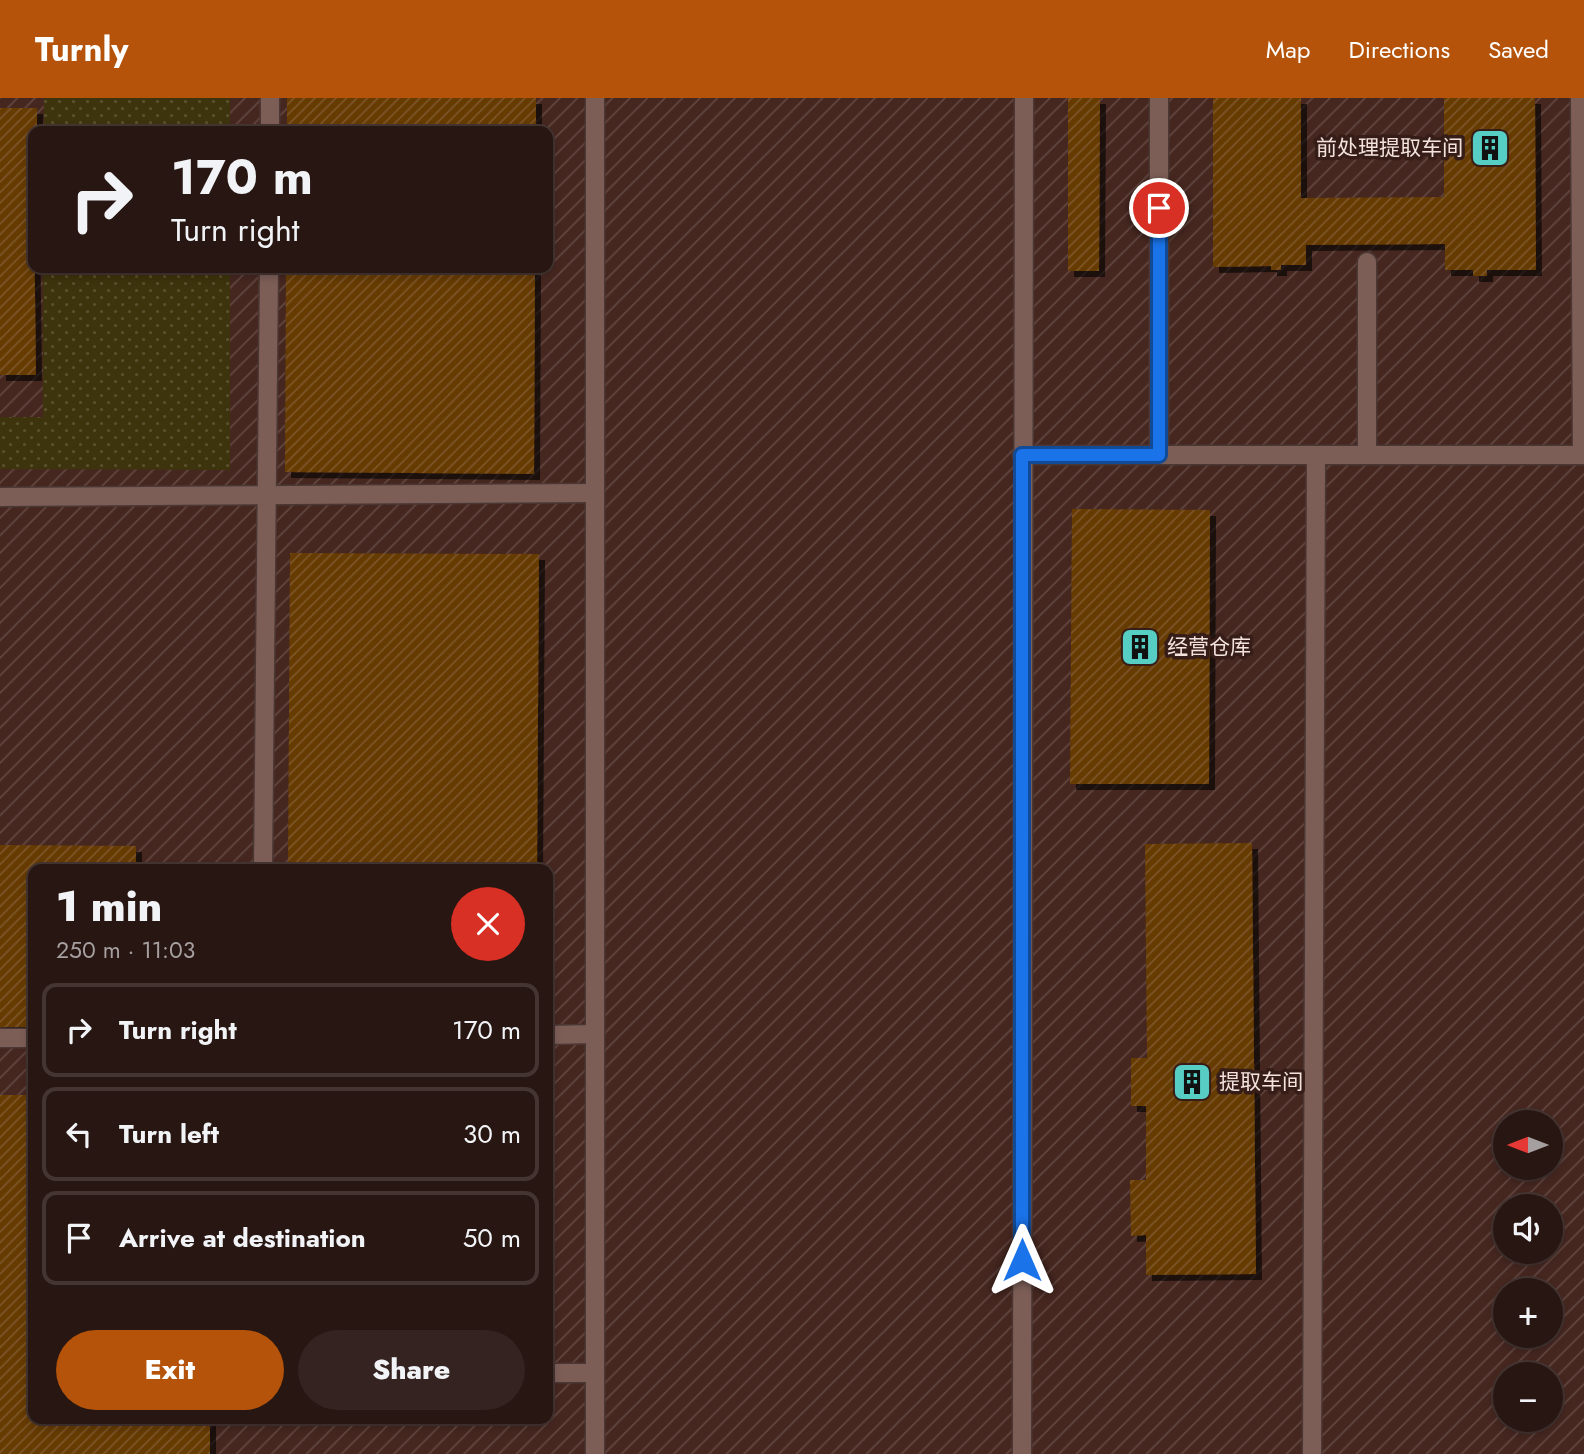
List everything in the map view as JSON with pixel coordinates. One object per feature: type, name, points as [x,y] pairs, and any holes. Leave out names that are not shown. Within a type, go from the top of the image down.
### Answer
[{"type":"lane","points":[[270,98],[270,126]]},
{"type":"lane","points":[[595,98],[595,1454]]},
{"type":"lane","points":[[1022,1454],[1024,98]]},
{"type":"lane","points":[[1159,98],[1159,455]]},
{"type":"lane","points":[[1022,455],[1583,455],[1580,98]]},
{"type":"lane","points":[[1367,262],[1367,455]]},
{"type":"lane","points":[[263,864],[268,273]]},
{"type":"lane","points":[[1312,1454],[1316,455]]},
{"type":"lane","points":[[0,496],[595,493]]},
{"type":"lane","points":[[553,1035],[595,1034]]},
{"type":"lane","points":[[0,1038],[28,1038]]},
{"type":"lane","points":[[553,1373],[595,1373]]},
{"type":"shaded area","points":[[0,98],[1584,98],[1584,1454],[0,1454]]},
{"type":"shaded area","points":[[44,98],[230,98],[230,126],[44,126]]},
{"type":"shaded area","points":[[43,273],[230,273],[230,470],[0,469],[0,417],[43,417]]},
{"type":"building","points":[[287,98],[536,98],[536,126],[287,126]]},
{"type":"building","points":[[1068,98],[1100,98],[1099,271],[1068,271]]},
{"type":"building","name":"前处理提取车间","points":[[1213,98],[1301,98],[1301,198],[1444,197],[1444,98],[1535,98],[1536,270],[1487,270],[1487,276],[1473,276],[1473,270],[1445,270],[1445,244],[1306,245],[1306,265],[1281,265],[1281,270],[1271,270],[1271,266],[1213,267]]},
{"type":"building","points":[[0,108],[37,108],[37,126],[28,126],[28,273],[35,273],[36,375],[0,375]]},
{"type":"building","points":[[286,273],[535,273],[534,474],[285,472]]},
{"type":"building","name":"经营仓库","points":[[1072,509],[1210,510],[1209,784],[1070,784]]},
{"type":"building","points":[[290,553],[539,554],[537,864],[288,864]]},
{"type":"building","name":"提取车间","points":[[1252,843],[1256,1274],[1146,1275],[1146,1235],[1131,1236],[1130,1180],[1146,1180],[1146,1106],[1131,1106],[1131,1058],[1147,1058],[1145,844]]},
{"type":"building","points":[[0,845],[136,846],[136,864],[28,864],[28,1027],[0,1027]]},
{"type":"building","points":[[0,1095],[28,1095],[28,1424],[210,1424],[210,1454],[0,1454]]},
{"type":"place","name":"前处理提取车间","points":[[1490,148]]},
{"type":"place","name":"经营仓库","points":[[1140,647]]},
{"type":"place","name":"提取车间","points":[[1192,1082]]},
{"type":"route","points":[[1022,1260],[1022,455],[1159,455],[1159,208]]}]
